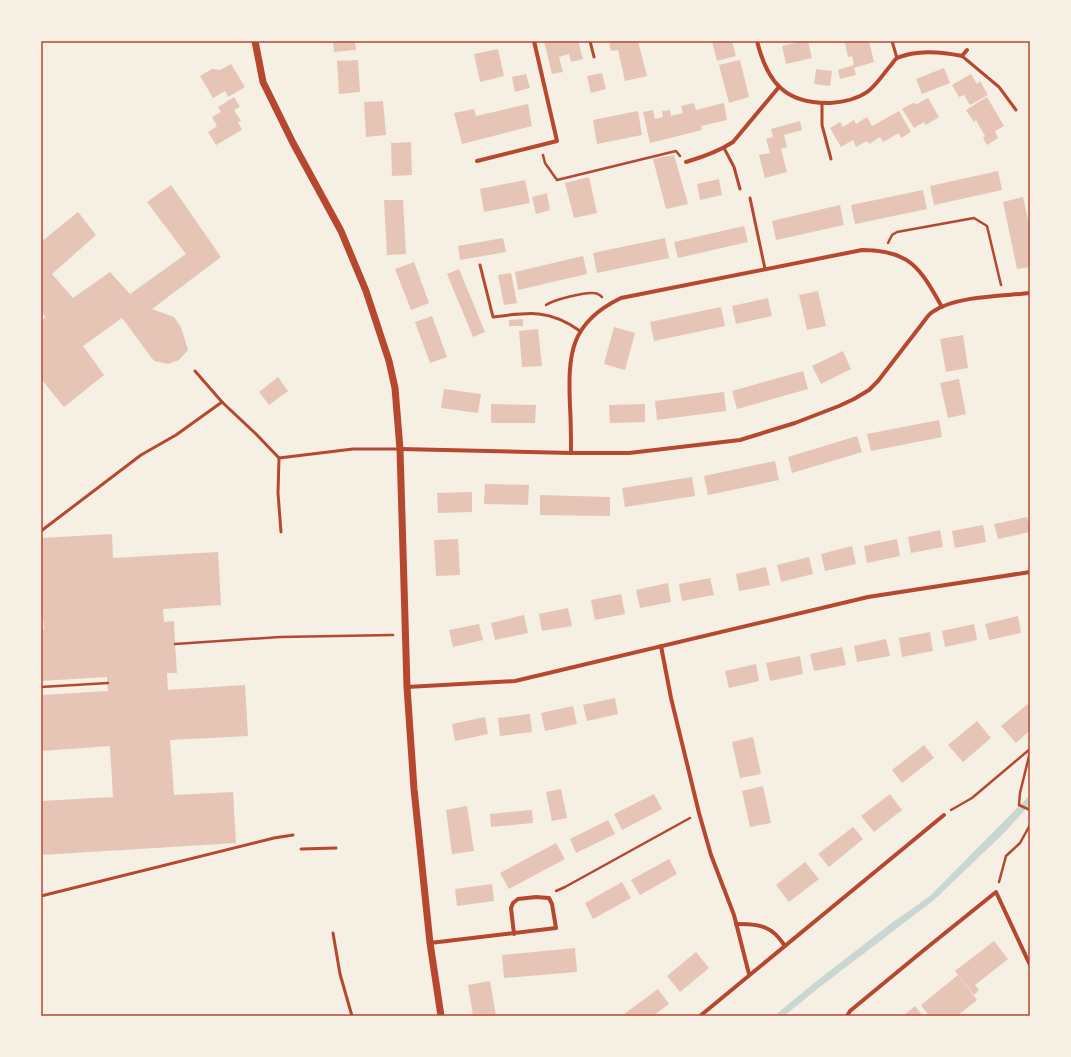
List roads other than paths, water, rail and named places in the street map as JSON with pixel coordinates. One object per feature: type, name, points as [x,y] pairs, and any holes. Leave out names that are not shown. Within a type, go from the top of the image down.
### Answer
[{"type":"street","points":[[255,41],[263,82],[288,133],[341,231],[366,291],[392,374],[398,414],[400,449],[407,687],[414,789],[430,943],[441,1016]]},
{"type":"street","points":[[477,161],[557,141],[534,41]]},
{"type":"street","points":[[757,41],[766,69],[779,87],[798,99],[822,103],[843,102],[868,92],[897,58],[913,53],[927,51],[962,56],[967,50]]},
{"type":"street","points":[[686,162],[707,156],[733,142],[779,87]]},
{"type":"street","points":[[571,453],[569,366],[574,345],[580,331],[596,313],[621,298],[862,250],[878,250],[885,251],[913,264],[924,277],[942,307]]},
{"type":"street","points":[[400,449],[630,453],[740,440],[795,423],[839,406],[869,390],[878,381],[932,312],[958,302],[1030,293]]},
{"type":"street","points":[[407,687],[515,681],[868,597],[1030,572]]},
{"type":"street","points":[[662,646],[671,698],[699,813],[711,855],[736,924],[749,974]]},
{"type":"street","points":[[700,1016],[749,974],[944,815]]},
{"type":"street","points":[[847,1016],[850,1011],[996,892],[1030,964]]},
{"type":"street","points":[[430,943],[514,934],[556,928],[552,904],[549,898],[543,896],[518,899],[513,903],[511,908],[514,934]]},
{"type":"street","points":[[736,924],[751,924],[766,928],[774,933],[785,946]]},
{"type":"lane","points":[[590,41],[594,56]]},
{"type":"lane","points":[[892,41],[897,58]]},
{"type":"lane","points":[[962,56],[999,87],[1016,110]]},
{"type":"lane","points":[[822,103],[822,125],[831,159]]},
{"type":"lane","points":[[724,148],[734,167],[740,189]]},
{"type":"lane","points":[[750,198],[765,269]]},
{"type":"lane","points":[[480,265],[493,317],[527,313],[544,314],[562,320],[580,331]]},
{"type":"lane","points":[[195,371],[222,402],[279,458],[278,493],[281,532]]},
{"type":"lane","points":[[41,531],[141,455],[176,435],[222,402]]},
{"type":"lane","points":[[279,458],[353,449],[400,449]]},
{"type":"lane","points":[[41,896],[274,838],[293,835]]},
{"type":"lane","points":[[300,849],[336,848]]},
{"type":"lane","points":[[333,933],[340,974],[352,1016]]}]
